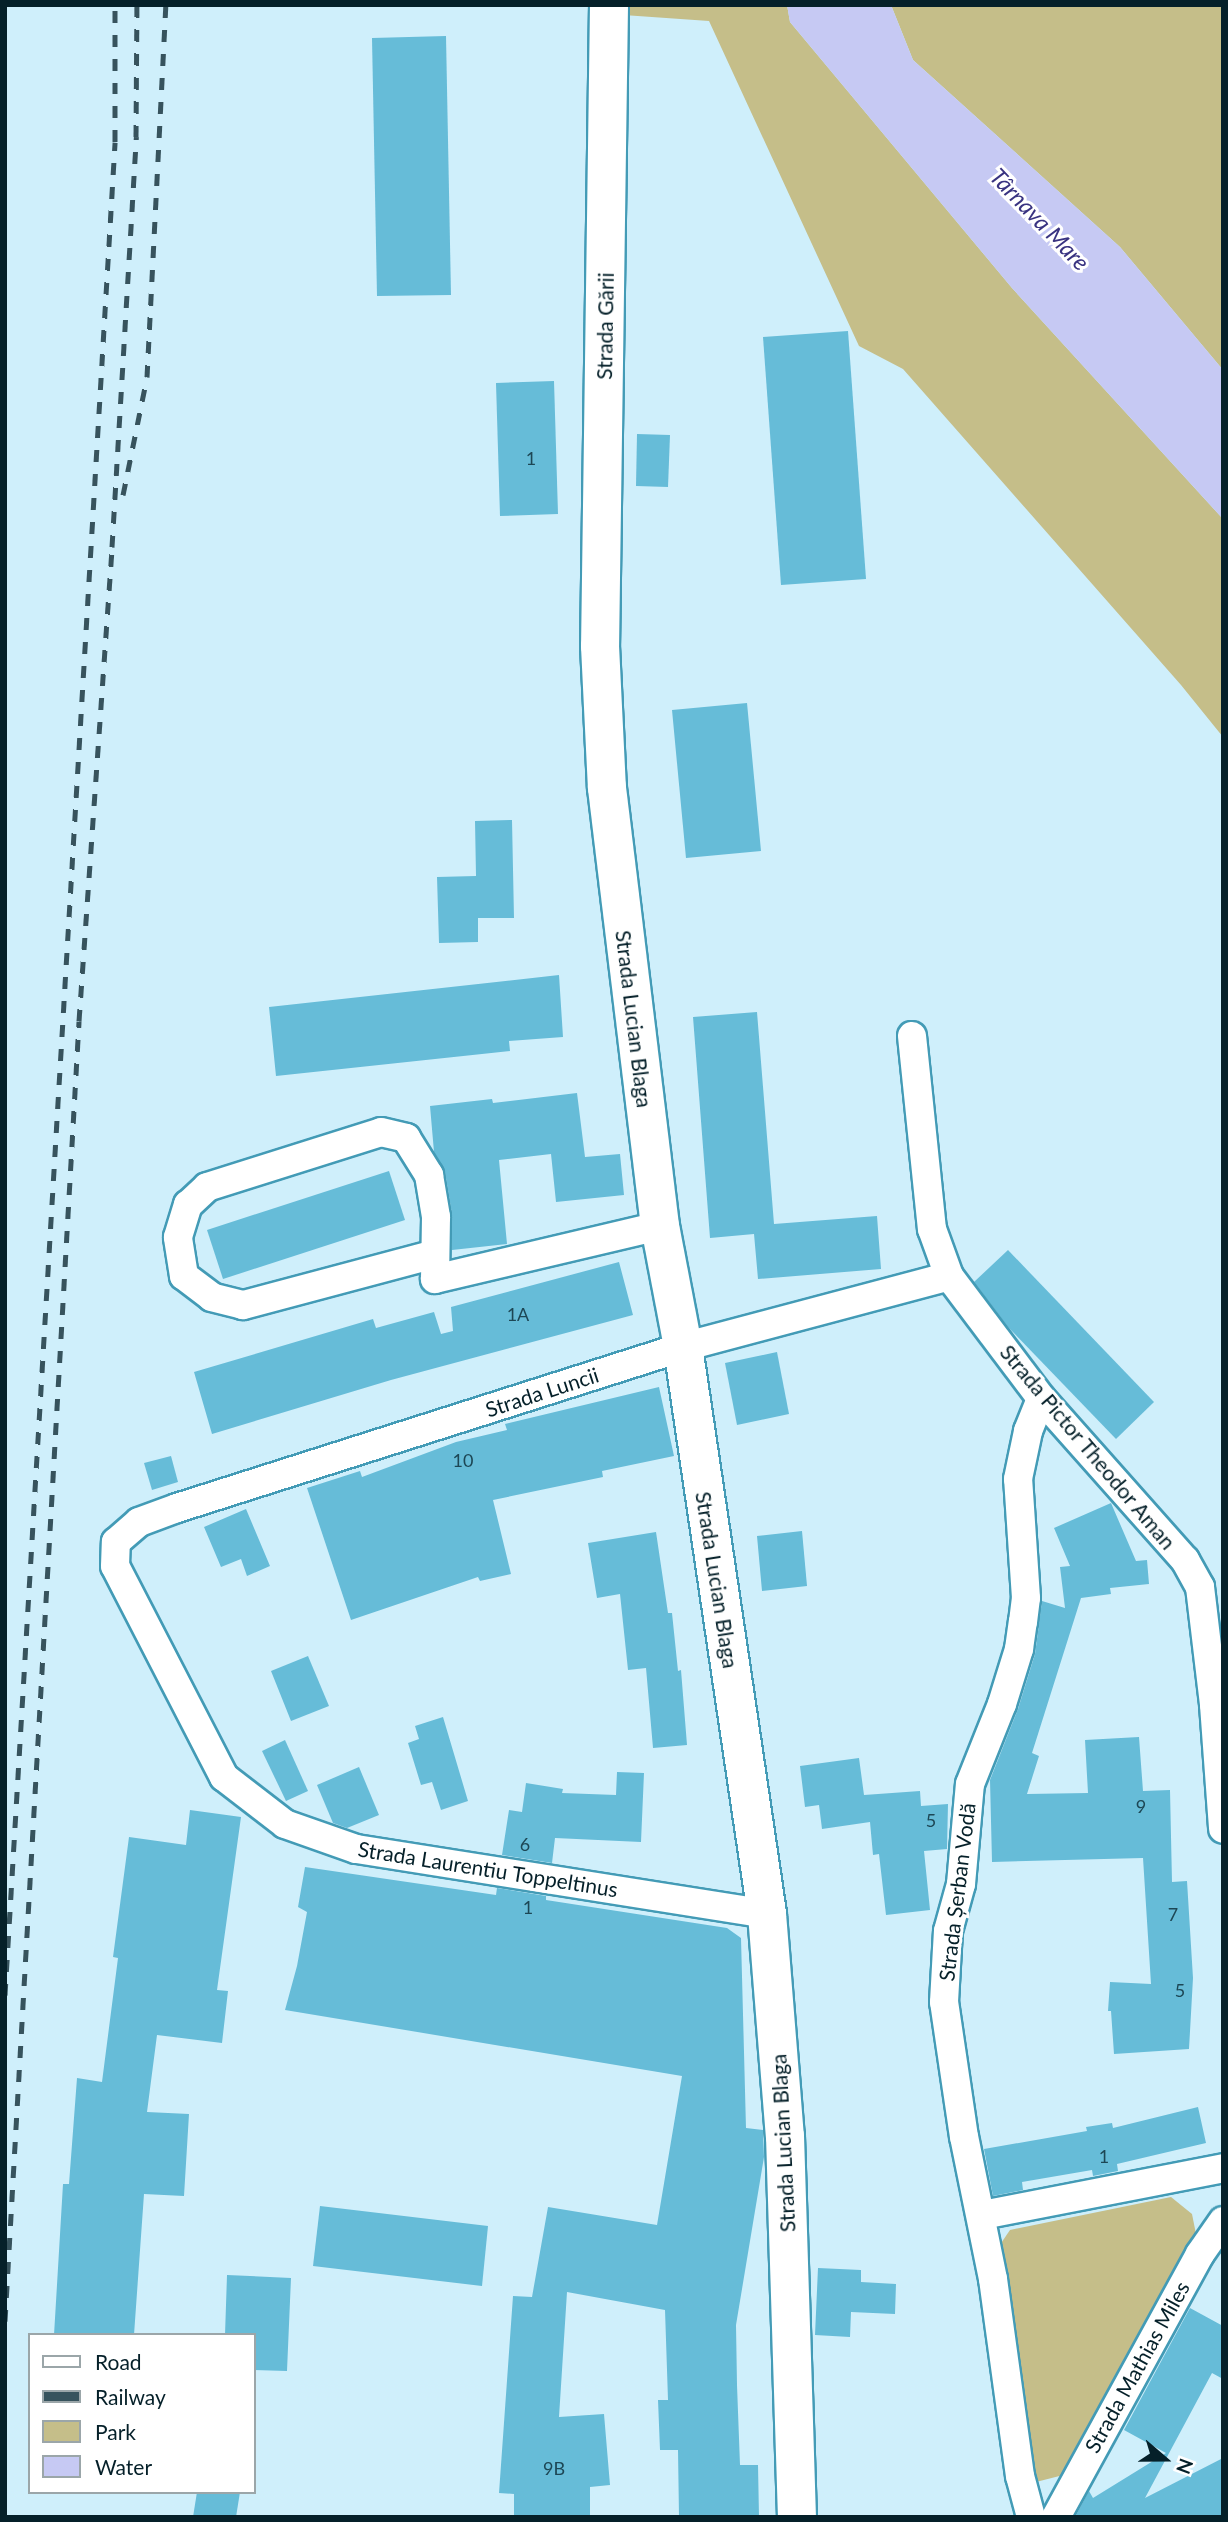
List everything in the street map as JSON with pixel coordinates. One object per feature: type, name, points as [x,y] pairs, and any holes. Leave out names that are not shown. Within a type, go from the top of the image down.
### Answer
[{"type":"street","name":"Strada Gării","points":[[600,646],[609,5]]},
{"type":"street","name":"Strada Lucian Blaga","points":[[600,646],[607,788],[660,1226],[683,1347],[767,1914],[785,2136],[797,2517]]},
{"type":"street","name":"Strada Pictor Theodor Aman","points":[[912,1035],[932,1229],[949,1276],[1041,1398],[1185,1560],[1200,1587],[1220,1734],[1223,1829]]},
{"type":"street","points":[[435,1254],[243,1306],[212,1297],[184,1276],[178,1237],[188,1205],[207,1187],[381,1132],[406,1138],[429,1175],[436,1217],[435,1279],[660,1226]]},
{"type":"street","name":"Strada Luncii","points":[[139,1522],[683,1347],[949,1276]]},
{"type":"street","name":"Strada Șerban Vodă","points":[[1031,2517],[1020,2476],[982,2215],[964,2137],[944,2002],[948,1931],[961,1884],[970,1784],[1002,1704],[1019,1649],[1026,1598],[1018,1479],[1028,1431],[1041,1398]]},
{"type":"street","name":"Strada Laurentiu Toppeltinus","points":[[139,1522],[116,1542],[115,1566],[224,1776],[285,1824],[356,1849],[767,1914]]},
{"type":"street","points":[[982,2215],[1223,2168]]},
{"type":"street","name":"Strada Mathias Miles","points":[[1056,2517],[1187,2278],[1223,2221]]},
{"type":"green space","points":[[609,5],[787,5],[790,22],[1012,288],[1223,519],[1223,737],[1181,685],[903,369],[859,346],[709,21],[609,14]]},
{"type":"green space","points":[[891,5],[1223,5],[1223,370],[1120,247],[913,60]]},
{"type":"green space","points":[[1171,2197],[1192,2214],[1200,2254],[1079,2471],[1036,2482],[1020,2476],[995,2252],[1010,2230]]},
{"type":"water","name":"Târnava Mare","points":[[787,5],[891,5],[913,60],[1120,247],[1223,370],[1223,519],[1012,288],[790,22]]},
{"type":"building","points":[[446,36],[451,295],[377,296],[372,38]]},
{"type":"building","points":[[848,331],[866,579],[781,585],[763,337]]},
{"type":"building","points":[[554,381],[558,514],[500,516],[496,383]]},
{"type":"building","points":[[637,434],[670,435],[668,487],[636,486]]},
{"type":"building","points":[[747,703],[761,851],[686,858],[672,710]]},
{"type":"building","points":[[512,820],[514,918],[478,918],[478,942],[439,943],[437,877],[476,876],[475,821]]},
{"type":"building","points":[[559,975],[563,1037],[509,1041],[510,1051],[276,1076],[269,1007]]},
{"type":"building","points":[[757,1012],[774,1224],[877,1216],[881,1269],[758,1279],[754,1234],[710,1238],[693,1017]]},
{"type":"building","points":[[577,1093],[585,1157],[620,1154],[624,1195],[556,1202],[551,1154],[499,1160],[507,1244],[452,1250],[452,1214],[445,1172],[434,1152],[430,1106],[492,1099],[493,1103]]},
{"type":"building","points":[[389,1171],[405,1220],[223,1279],[207,1230]]},
{"type":"building","points":[[1008,1250],[1154,1402],[1116,1439],[1008,1327],[974,1282]]},
{"type":"building","points":[[619,1262],[633,1315],[391,1380],[212,1434],[194,1372],[373,1319],[376,1328],[434,1312],[441,1334],[453,1331],[451,1307]]},
{"type":"building","points":[[777,1352],[789,1414],[737,1425],[725,1363]]},
{"type":"building","points":[[659,1387],[674,1456],[602,1471],[603,1477],[493,1500],[511,1574],[480,1581],[478,1577],[351,1620],[307,1488],[360,1471],[362,1477],[456,1442],[507,1430],[505,1424]]},
{"type":"building","points":[[171,1456],[178,1482],[152,1490],[144,1463]]},
{"type":"building","points":[[1111,1503],[1136,1561],[1147,1560],[1149,1584],[1110,1588],[1111,1594],[1081,1598],[1032,1753],[1039,1756],[1027,1794],[1088,1793],[1085,1740],[1139,1737],[1143,1791],[1170,1790],[1172,1882],[1187,1881],[1193,1978],[1189,2049],[1114,2054],[1111,2011],[1108,2011],[1110,1982],[1151,1984],[1143,1858],[992,1862],[990,1780],[1018,1709],[1035,1654],[1042,1601],[1065,1608],[1060,1567],[1070,1566],[1054,1528]]},
{"type":"building","points":[[246,1509],[270,1566],[247,1576],[241,1559],[221,1567],[204,1527]]},
{"type":"building","points":[[802,1531],[807,1586],[762,1591],[757,1536]]},
{"type":"building","points":[[656,1532],[668,1613],[672,1613],[678,1671],[681,1670],[687,1745],[653,1748],[646,1668],[628,1670],[620,1594],[597,1598],[588,1543]]},
{"type":"building","points":[[308,1656],[329,1706],[291,1721],[271,1671]]},
{"type":"building","points":[[443,1717],[468,1801],[441,1810],[432,1782],[421,1785],[408,1743],[419,1739],[415,1726]]},
{"type":"building","points":[[285,1740],[308,1791],[286,1801],[262,1751]]},
{"type":"building","points":[[859,1758],[864,1795],[920,1791],[921,1806],[948,1804],[947,1849],[924,1851],[930,1910],[886,1915],[879,1854],[873,1855],[870,1822],[822,1829],[819,1805],[805,1807],[800,1766]]},
{"type":"building","points":[[359,1767],[379,1815],[347,1828],[333,1823],[317,1785]]},
{"type":"building","points":[[617,1772],[644,1773],[641,1842],[555,1838],[552,1863],[502,1855],[509,1810],[522,1812],[526,1783],[563,1789],[562,1793],[616,1795]]},
{"type":"building","points":[[190,1810],[241,1817],[217,1990],[228,1991],[222,2043],[157,2035],[147,2112],[189,2114],[184,2196],[144,2194],[134,2333],[54,2333],[63,2184],[69,2184],[77,2078],[102,2082],[118,1958],[113,1957],[129,1837],[186,1845]]},
{"type":"building","points":[[305,1867],[496,1895],[497,1888],[546,1896],[546,1900],[727,1928],[741,1938],[746,2128],[763,2130],[764,2157],[736,2325],[737,2385],[740,2465],[758,2465],[759,2517],[679,2517],[678,2450],[660,2450],[658,2400],[668,2400],[665,2310],[567,2292],[559,2417],[604,2414],[610,2485],[590,2487],[590,2517],[514,2517],[514,2494],[499,2493],[513,2296],[532,2297],[548,2207],[657,2225],[682,2076],[285,2010],[307,1912],[298,1907]]},
{"type":"building","points":[[1198,2107],[1206,2143],[1117,2164],[1118,2171],[1093,2176],[1092,2170],[1022,2182],[1023,2190],[993,2196],[984,2149],[1087,2131],[1086,2127],[1112,2123],[1113,2128]]},
{"type":"building","points":[[320,2206],[488,2226],[482,2286],[313,2266]]},
{"type":"building","points":[[818,2268],[861,2270],[861,2282],[896,2284],[895,2314],[851,2312],[850,2337],[815,2335]]},
{"type":"building","points":[[227,2275],[291,2278],[287,2371],[256,2370],[256,2333],[225,2333]]},
{"type":"building","points":[[1190,2308],[1223,2326],[1223,2379],[1212,2373],[1145,2498],[1223,2458],[1223,2517],[1075,2517],[1089,2491],[1093,2498],[1166,2453],[1124,2430]]},
{"type":"building","points":[[197,2494],[240,2494],[236,2517],[193,2517]]},
{"type":"railway","points":[[5,1995],[115,142],[115,5]]},
{"type":"railway","points":[[5,2321],[79,1021],[112,547],[136,137],[137,5]]},
{"type":"railway","points":[[123,495],[147,377],[166,5]]}]
